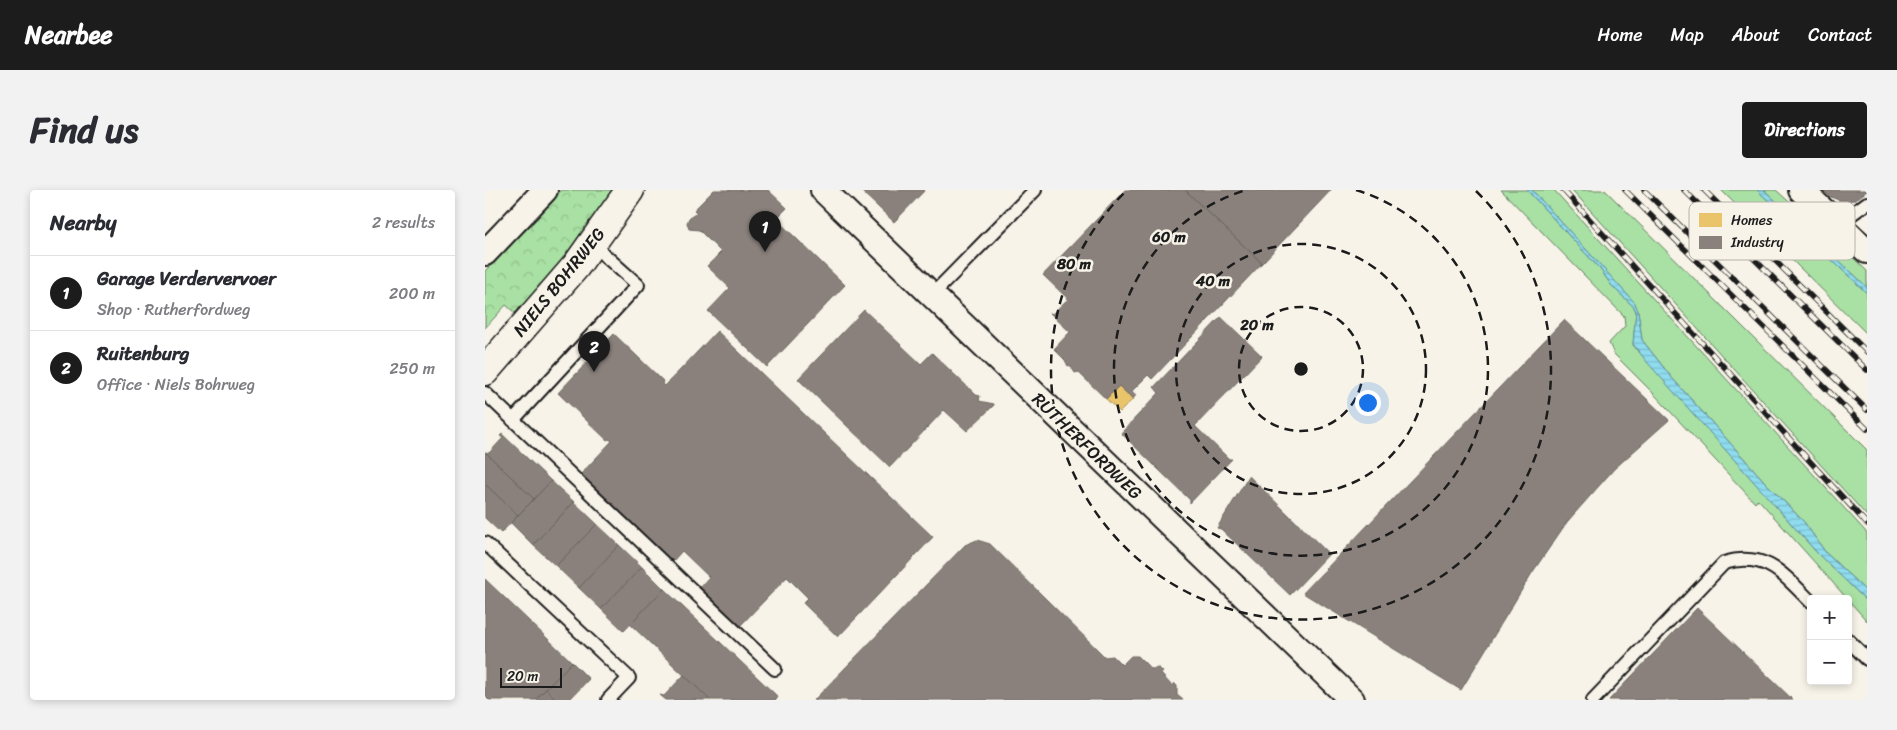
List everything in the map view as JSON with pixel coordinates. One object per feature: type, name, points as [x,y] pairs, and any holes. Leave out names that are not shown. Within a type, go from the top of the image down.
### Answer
[{"type":"street","points":[[485,253],[545,190]]},
{"type":"street","name":"NIELS BOHRWEG","points":[[485,371],[576,266],[630,190]]},
{"type":"street","name":"RUTHERFORDWEG","points":[[823,190],[1352,700]]},
{"type":"street","points":[[1801,190],[1814,202]]},
{"type":"street","points":[[1855,239],[1867,249]]},
{"type":"lane","points":[[931,296],[1035,190]]},
{"type":"lane","points":[[1855,212],[1867,203]]},
{"type":"lane","points":[[513,420],[638,285],[592,244]]},
{"type":"lane","points":[[485,393],[775,669]]},
{"type":"lane","points":[[485,543],[629,678],[608,700]]},
{"type":"lane","points":[[1593,700],[1724,563],[1742,558],[1762,562],[1783,575],[1807,598]]},
{"type":"lane","points":[[1852,644],[1867,659]]},
{"type":"green space","points":[[561,190],[613,190],[586,233],[517,315],[506,305],[485,328],[485,271]]},
{"type":"green space","points":[[1501,190],[1527,190],[1600,269],[1612,286],[1633,306],[1636,311],[1633,345],[1819,555],[1867,601],[1867,621],[1852,604],[1852,595],[1844,595],[1758,499],[1755,503],[1654,394],[1614,354],[1609,343],[1625,326],[1624,316]]},
{"type":"green space","points":[[1532,190],[1554,190],[1867,533],[1867,592],[1826,553],[1804,522],[1764,481],[1672,378],[1642,340],[1638,311],[1629,297]]},
{"type":"green space","points":[[1572,190],[1605,190],[1867,450],[1867,516]]},
{"type":"green space","points":[[1721,190],[1757,190],[1770,202],[1733,202]]},
{"type":"green space","points":[[1764,190],[1776,190],[1789,202],[1777,202]]},
{"type":"green space","points":[[1792,260],[1832,260],[1867,293],[1867,334]]},
{"type":"green space","points":[[1838,260],[1855,260],[1867,271],[1867,287]]},
{"type":"water","points":[[1527,190],[1532,190],[1635,303],[1642,340],[1672,378],[1764,481],[1804,522],[1826,553],[1867,592],[1867,601],[1819,555],[1647,362],[1633,344],[1636,311],[1633,306],[1612,286],[1600,269]]},
{"type":"water","points":[[1757,190],[1764,190],[1777,202],[1770,202]]},
{"type":"water","points":[[1832,260],[1838,260],[1867,287],[1867,293]]},
{"type":"building: Homes","points":[[1119,386],[1133,399],[1120,412],[1106,399]]},
{"type":"building: Industry","points":[[714,190],[768,190],[787,208],[776,219],[845,285],[767,367],[708,311],[730,288],[707,266],[721,252],[699,230],[689,229],[687,223],[689,218],[697,213],[694,210]]},
{"type":"building: Industry","points":[[860,190],[925,190],[894,222]]},
{"type":"building: Industry","points":[[1125,190],[1185,190],[1262,263],[1152,379],[1148,375],[1132,391],[1136,395],[1133,399],[1119,386],[1106,399],[1078,372],[1075,373],[1070,365],[1068,366],[1054,349],[1070,332],[1049,312],[1052,314],[1068,299],[1043,275]]},
{"type":"building: Industry","points":[[1185,190],[1331,190],[1262,263]]},
{"type":"building: Industry","points":[[1822,190],[1867,191],[1855,200],[1841,201],[1831,197]]},
{"type":"building: Industry","points":[[864,310],[921,364],[932,353],[976,395],[980,396],[979,401],[994,405],[967,431],[944,410],[890,467],[798,379]]},
{"type":"building: Industry","points":[[1221,317],[1262,356],[1195,426],[1229,459],[1232,459],[1190,503],[1190,500],[1121,433],[1159,393],[1154,387]]},
{"type":"building: Industry","points":[[1564,320],[1669,420],[1614,469],[1567,522],[1532,573],[1461,690],[1303,593]]},
{"type":"building: Industry","points":[[717,331],[933,537],[838,637],[803,603],[808,598],[787,577],[739,627],[699,588],[709,577],[682,551],[672,562],[580,475],[612,441],[607,440],[558,393],[614,334],[663,381],[662,383],[665,386]]},
{"type":"building: Industry","points":[[502,434],[551,481],[534,499],[485,452],[489,453],[503,438],[500,436]]},
{"type":"building: Industry","points":[[485,452],[534,499],[518,515],[485,484]]},
{"type":"building: Industry","points":[[1249,476],[1329,554],[1290,595],[1221,529],[1217,528]]},
{"type":"building: Industry","points":[[551,481],[574,502],[533,545],[511,523]]},
{"type":"building: Industry","points":[[485,484],[518,515],[501,533],[485,518]]},
{"type":"building: Industry","points":[[574,502],[597,524],[556,566],[533,545]]},
{"type":"building: Industry","points":[[597,524],[619,545],[579,588],[556,566]]},
{"type":"building: Industry","points":[[977,540],[990,544],[1105,657],[1113,656],[1122,665],[1131,656],[1138,656],[1151,669],[1159,668],[1163,672],[1161,674],[1172,686],[1174,683],[1177,686],[1177,695],[1183,700],[814,700],[965,545]]},
{"type":"building: Industry","points":[[619,545],[642,567],[601,609],[579,588]]},
{"type":"building: Industry","points":[[642,567],[664,589],[624,631],[601,609]]},
{"type":"building: Industry","points":[[485,579],[572,662],[535,700],[485,700]]},
{"type":"building: Industry","points":[[664,589],[778,697],[776,700],[710,700],[630,624]]},
{"type":"building: Industry","points":[[1697,608],[1793,700],[1609,700]]},
{"type":"building: Industry","points":[[572,662],[589,679],[569,700],[557,700],[546,689]]},
{"type":"building: Industry","points":[[684,675],[710,700],[666,700],[660,695],[664,696]]},
{"type":"building: Industry","points":[[546,689],[557,700],[535,700]]},
{"type":"railway","points":[[1563,190],[1867,524]]},
{"type":"railway","points":[[1625,190],[1689,253]]},
{"type":"railway","points":[[1644,190],[1689,234]]},
{"type":"railway","points":[[1684,190],[1696,202]]},
{"type":"railway","points":[[1704,190],[1716,202]]},
{"type":"railway","points":[[1696,260],[1867,429]]},
{"type":"railway","points":[[1715,260],[1867,410]]},
{"type":"railway","points":[[1755,260],[1867,370]]},
{"type":"railway","points":[[1774,260],[1867,352]]},
{"type":"place","name":"Garage Verdervervoer","points":[[765,252]]},
{"type":"place","name":"Ruitenburg","points":[[594,372]]}]
